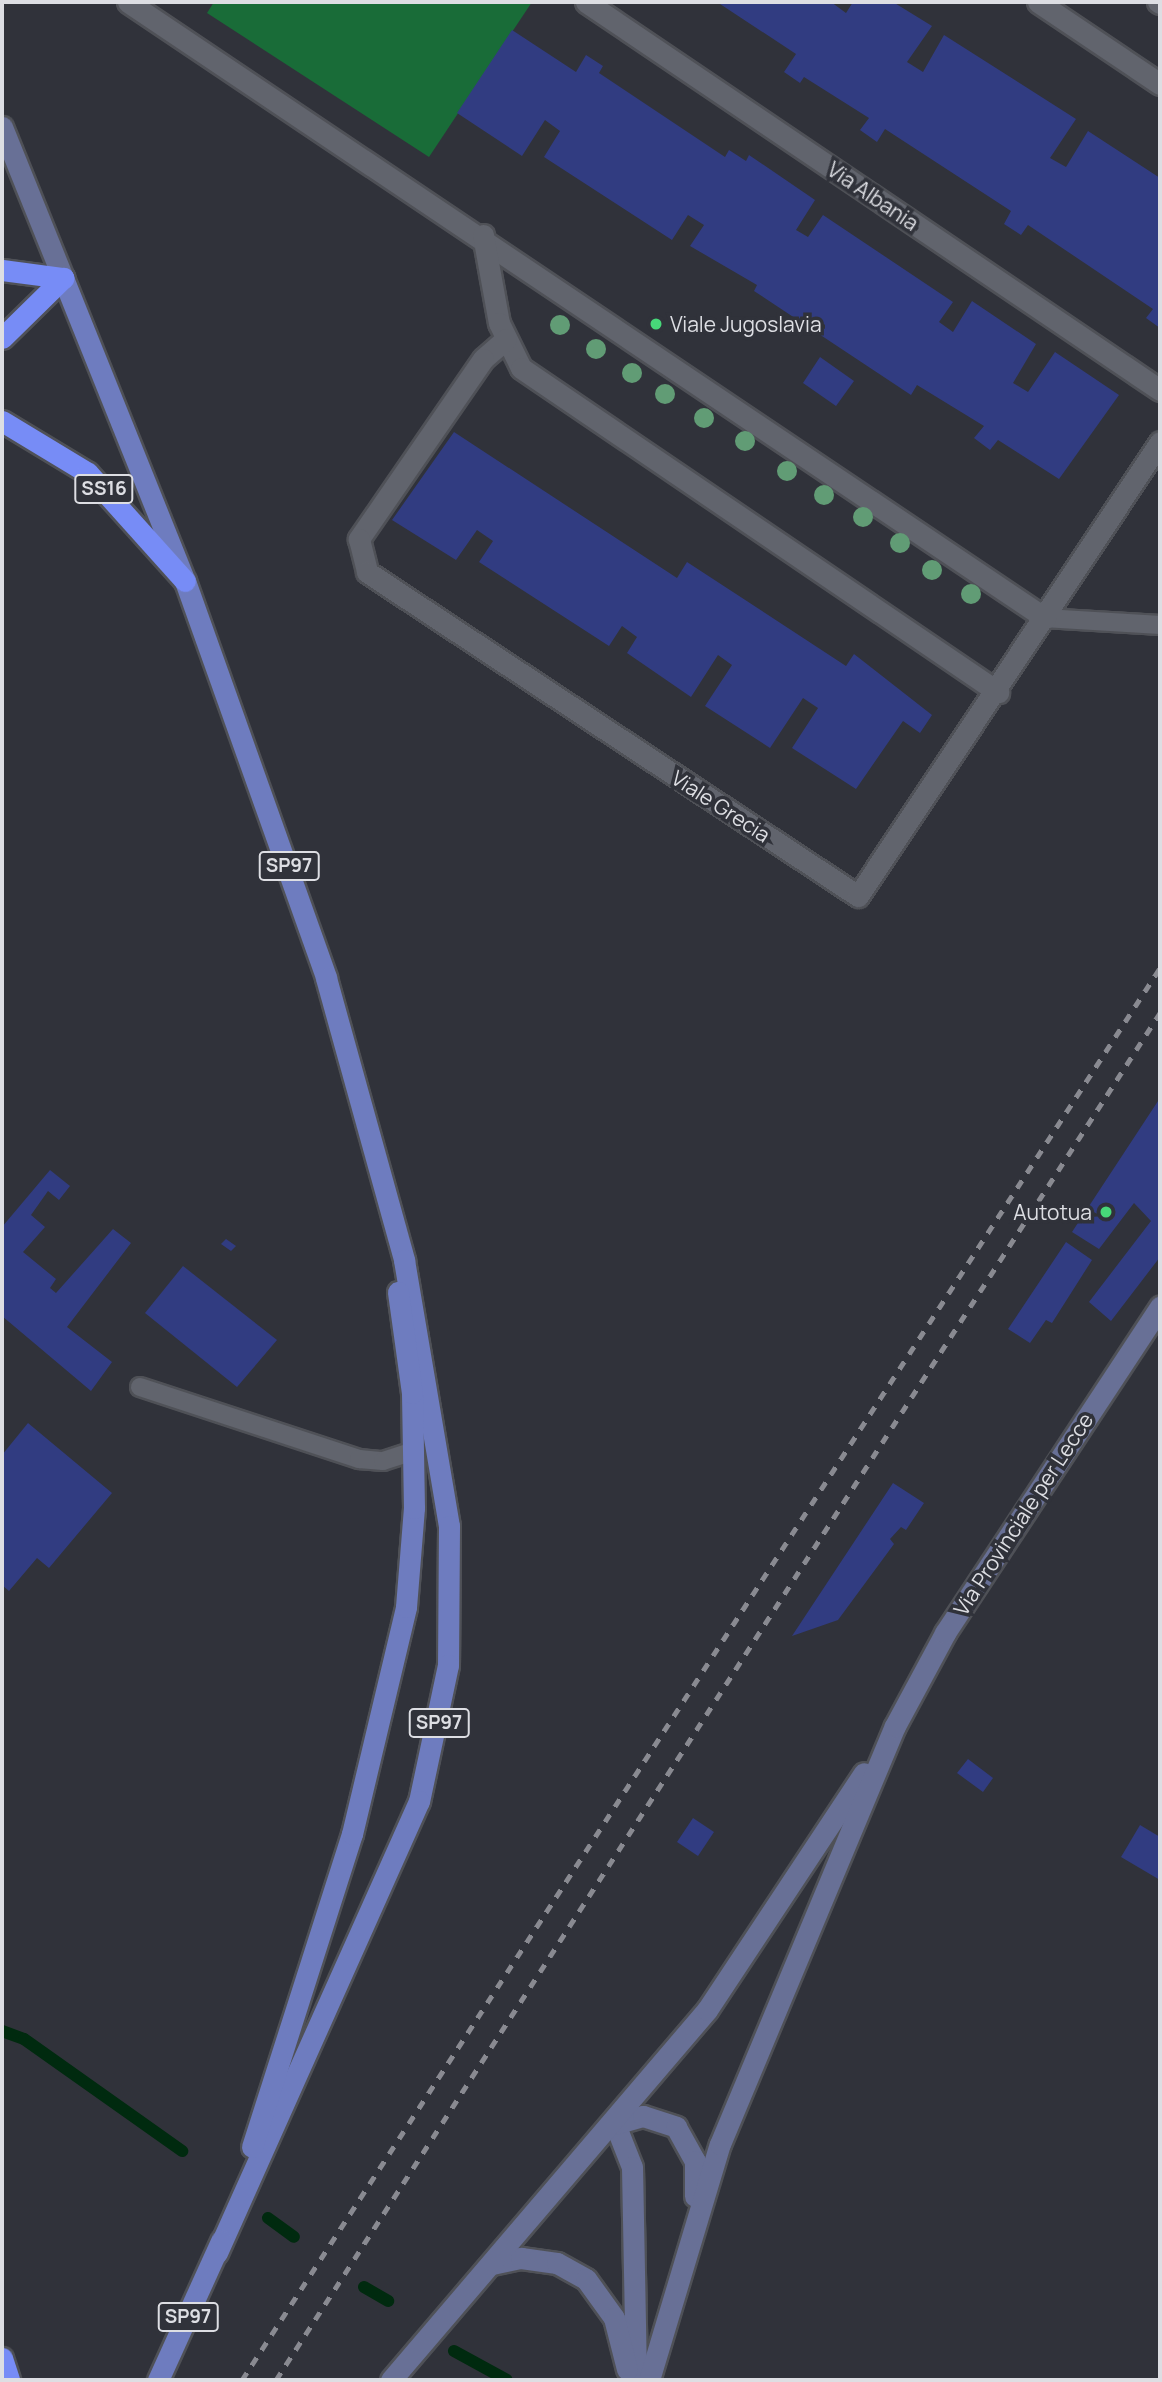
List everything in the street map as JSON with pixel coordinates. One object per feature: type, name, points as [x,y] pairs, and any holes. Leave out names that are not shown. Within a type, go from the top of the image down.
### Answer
[{"type":"highway","points":[[2,270],[63,278]]},
{"type":"highway","points":[[2,338],[63,278]]},
{"type":"highway","name":"SS16","points":[[2,421],[88,473],[185,581]]},
{"type":"highway","points":[[2,2358],[9,2380]]},
{"type":"main road","points":[[2,127],[63,278]]},
{"type":"main road","name":"SP97","points":[[63,278],[185,581],[282,844],[377,1156],[422,1342],[449,1526],[448,1665],[419,1801],[158,2380]]},
{"type":"main road","name":"SP97","points":[[217,2252],[372,1763],[406,1607],[413,1451],[412,1393],[377,1156]]},
{"type":"main road","name":"Via Provinciale per Lecce","points":[[895,1726],[945,1633],[1160,1307]]},
{"type":"main road","points":[[391,2380],[615,2124],[707,2010],[895,1726]]},
{"type":"main road","points":[[649,2380],[694,2216],[895,1726]]},
{"type":"main road","points":[[615,2124],[643,2116],[676,2127],[695,2161],[694,2216]]},
{"type":"main road","points":[[615,2124],[632,2167],[636,2380]]},
{"type":"main road","points":[[492,2264],[521,2258],[557,2263],[586,2279],[614,2318],[628,2380]]},
{"type":"street","name":"Via Albania","points":[[586,2],[1160,390]]},
{"type":"street","points":[[1038,2],[1160,84]]},
{"type":"street","points":[[141,6],[1045,618]]},
{"type":"street","points":[[483,235],[506,339],[521,368],[998,692]]},
{"type":"street","name":"Viale Grecia","points":[[506,339],[483,359],[359,539],[368,572],[859,896],[998,692],[1160,442]]},
{"type":"lane","points":[[1045,618],[1160,625]]},
{"type":"lane","points":[[140,1387],[359,1459],[383,1461],[413,1451]]},
{"type":"green space","points":[[214,2],[532,2],[429,157],[207,13]]},
{"type":"building","points":[[717,2],[831,2],[846,13],[853,2],[893,2],[932,26],[907,62],[923,72],[944,35],[1076,119],[1050,158],[1066,167],[1088,131],[1160,178],[1160,328],[1146,318],[1153,309],[1028,225],[1021,235],[1004,224],[1011,211],[885,129],[877,142],[860,130],[869,118],[804,77],[800,83],[784,72],[796,54]]},
{"type":"building","points":[[512,30],[576,72],[586,55],[603,66],[599,73],[725,157],[729,150],[746,161],[749,155],[815,200],[796,230],[808,237],[823,215],[953,302],[939,322],[953,332],[972,301],[1036,344],[1013,383],[1028,392],[1055,352],[1119,395],[1059,479],[998,440],[990,450],[974,438],[984,426],[917,385],[911,395],[754,291],[757,285],[690,246],[704,225],[688,215],[672,240],[544,157],[560,131],[545,120],[522,156],[457,113]]},
{"type":"building","points":[[820,357],[854,381],[836,406],[803,383]]},
{"type":"building","points":[[454,432],[677,578],[687,562],[846,666],[854,654],[932,715],[920,733],[903,721],[856,789],[792,748],[818,708],[803,698],[770,748],[705,706],[732,665],[718,655],[691,697],[627,653],[637,637],[622,626],[609,646],[479,562],[493,541],[477,530],[456,560],[392,520]]},
{"type":"building","name":"Autotua","points":[[1160,1098],[1160,1257],[1111,1321],[1089,1302],[1151,1221],[1134,1203],[1099,1249],[1072,1232]]},
{"type":"building","points":[[50,1170],[70,1186],[59,1200],[48,1191],[31,1215],[45,1227],[23,1252],[56,1279],[50,1288],[56,1293],[113,1229],[131,1243],[67,1327],[112,1362],[91,1391],[2,1316],[2,1227]]},
{"type":"building","points":[[226,1239],[236,1246],[231,1251],[221,1244]]},
{"type":"building","points":[[1066,1242],[1092,1260],[1052,1323],[1046,1320],[1030,1343],[1008,1329]]},
{"type":"building","points":[[183,1266],[277,1340],[237,1387],[145,1313]]},
{"type":"building","points":[[28,1423],[112,1493],[49,1568],[37,1558],[9,1591],[2,1585],[2,1455]]},
{"type":"building","points":[[893,1483],[924,1503],[906,1530],[901,1527],[890,1539],[894,1544],[838,1620],[792,1636]]},
{"type":"building","points":[[968,1759],[993,1778],[983,1792],[957,1773]]},
{"type":"building","points":[[693,1818],[714,1832],[698,1856],[677,1842]]},
{"type":"building","points":[[1140,1825],[1160,1837],[1160,1880],[1121,1857]]},
{"type":"waterway","points":[[2,2031],[24,2039],[182,2151]]},
{"type":"waterway","points":[[268,2218],[294,2237]]},
{"type":"waterway","points":[[364,2287],[388,2301]]},
{"type":"waterway","points":[[454,2351],[507,2380]]},
{"type":"railway","points":[[242,2380],[1160,968]]},
{"type":"railway","points":[[276,2380],[1160,1013]]},
{"type":"place","name":"Viale Jugoslavia","points":[[656,324]]},
{"type":"place","name":"Autotua","points":[[1106,1212]]}]
